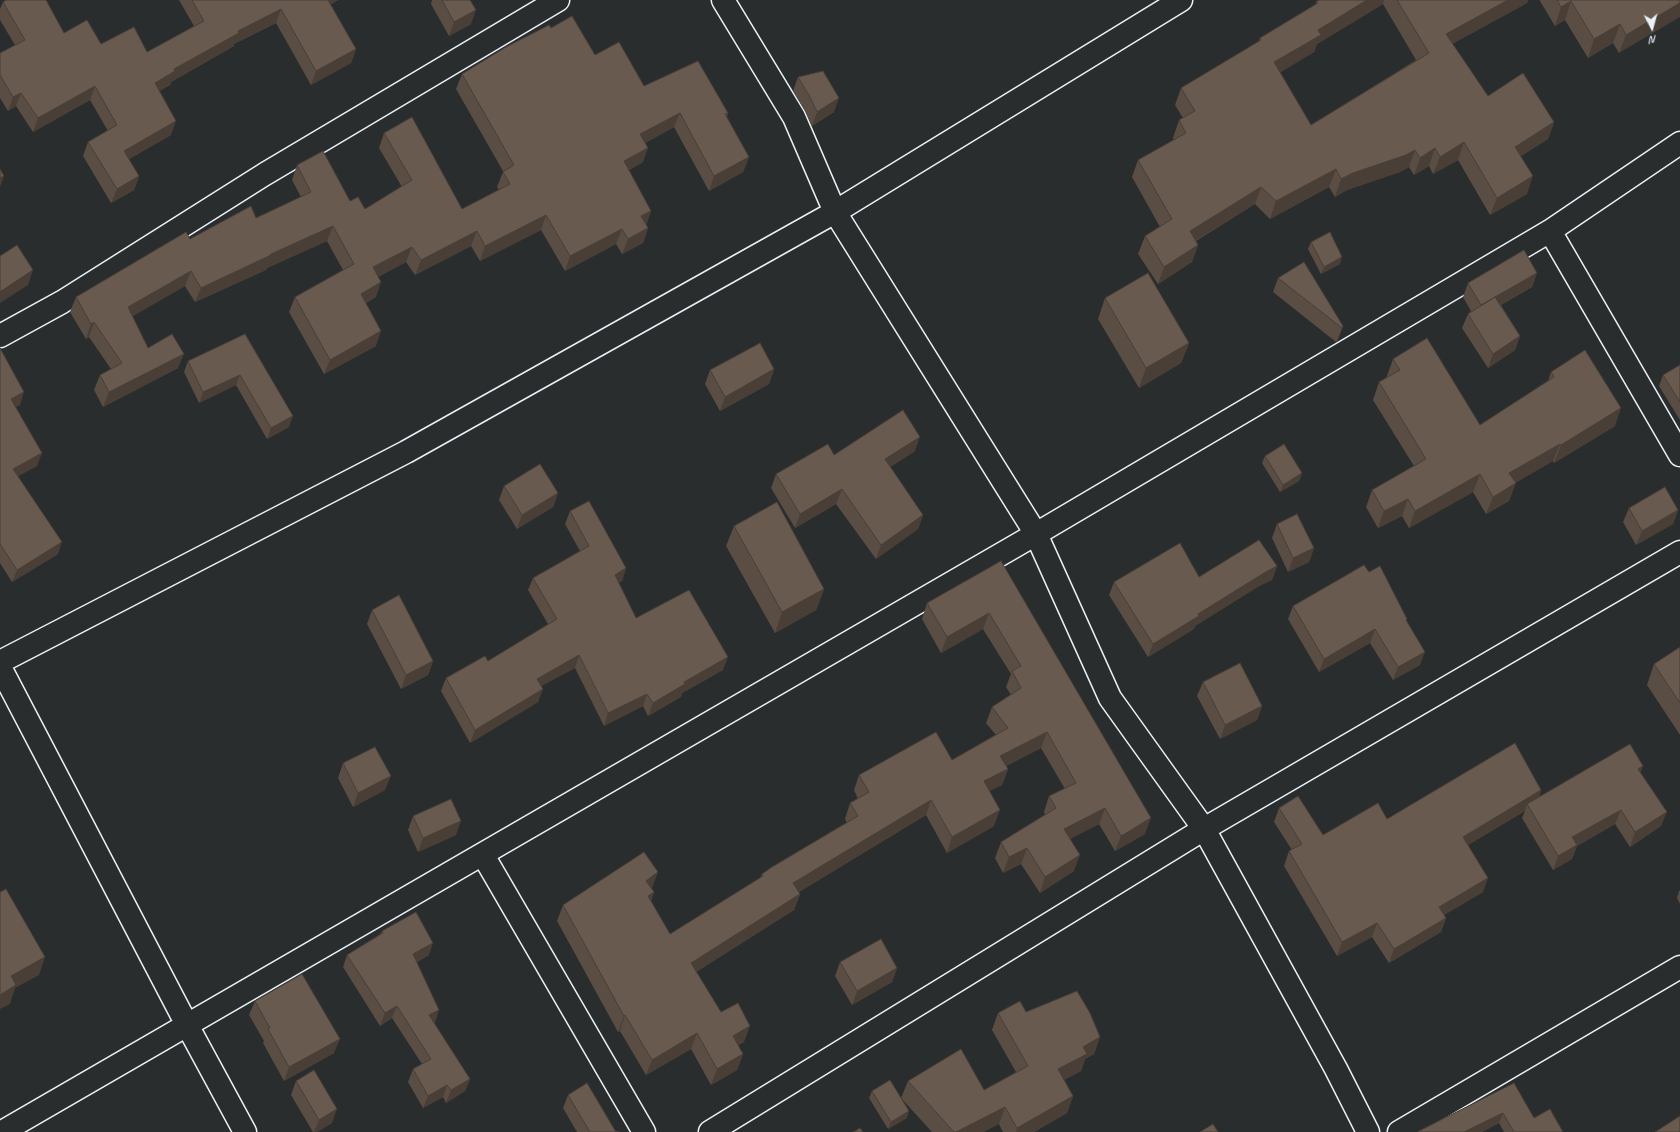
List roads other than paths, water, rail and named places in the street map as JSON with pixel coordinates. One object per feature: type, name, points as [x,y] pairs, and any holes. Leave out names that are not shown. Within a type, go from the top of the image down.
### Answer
[{"type":"street","points":[[0,336],[62,302],[265,174],[558,0]]},
{"type":"street","points":[[722,0],[794,117],[835,212],[1036,534],[1110,698],[1204,829],[1336,1069],[1368,1132]]},
{"type":"street","points":[[0,662],[406,452],[835,212],[1181,0]]},
{"type":"street","points":[[2,1132],[1036,534],[1550,232],[1680,143]]},
{"type":"street","points":[[1550,232],[1680,455]]},
{"type":"street","points":[[710,1132],[1204,829],[1680,552]]},
{"type":"street","points":[[0,667],[187,1026],[245,1132]]},
{"type":"street","points":[[483,855],[644,1132]]},
{"type":"street","points":[[1399,1132],[1680,967]]}]
